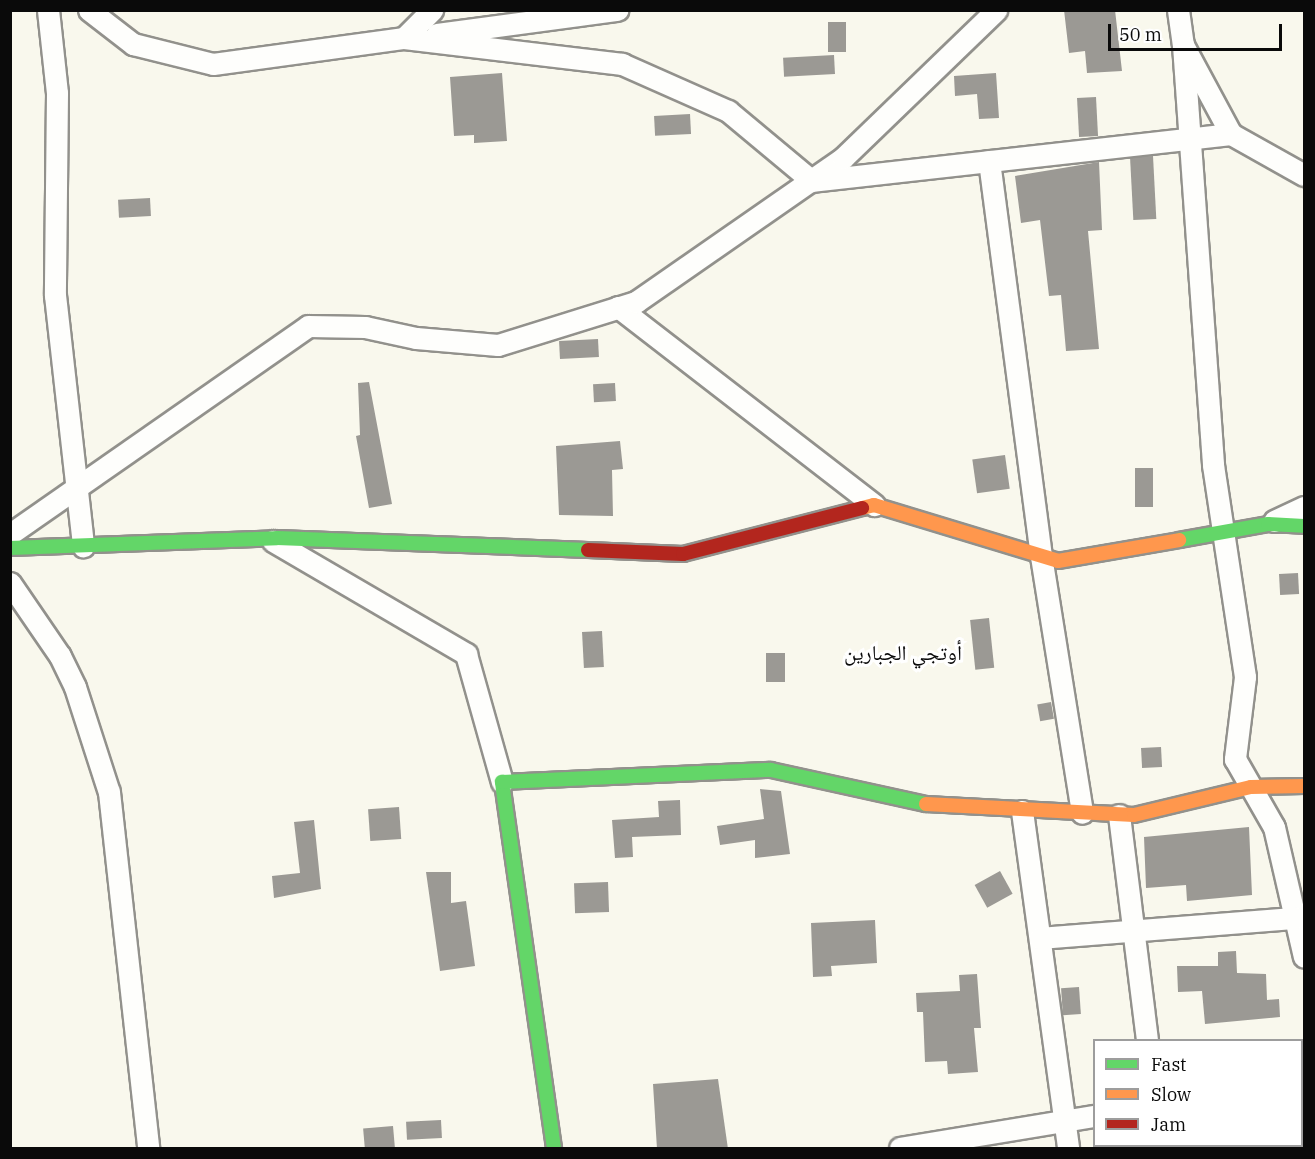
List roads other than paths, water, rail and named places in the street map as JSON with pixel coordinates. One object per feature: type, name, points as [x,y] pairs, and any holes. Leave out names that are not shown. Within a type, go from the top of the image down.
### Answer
[{"type":"street","points":[[48,10],[57,93],[55,295],[83,546]]},
{"type":"street","points":[[89,10],[133,44],[213,64],[617,10]]},
{"type":"street","points":[[404,38],[432,10]]},
{"type":"street","points":[[10,534],[76,492],[308,326],[365,327],[416,338],[498,345],[636,302],[843,158],[996,10]]},
{"type":"street","points":[[1178,10],[1183,45],[1213,465],[1245,677],[1235,759],[1274,827],[1305,957]]},
{"type":"street","points":[[404,38],[622,64],[728,111],[812,181],[1231,134]]},
{"type":"street","points":[[1183,45],[1231,134],[1305,175]]},
{"type":"street","points":[[989,160],[1041,556],[1082,813]]},
{"type":"street","points":[[618,307],[874,505],[1058,561],[1268,524],[1305,526]]},
{"type":"street","points":[[10,548],[269,539],[683,554],[874,505]]},
{"type":"street","points":[[1268,524],[1305,507]]},
{"type":"street","points":[[269,539],[466,654],[502,782],[554,1149]]},
{"type":"street","points":[[10,584],[60,656],[75,687],[109,792],[148,1149]]},
{"type":"street","points":[[502,782],[771,770],[946,808],[1119,815],[1134,815],[1251,787],[1305,786]]},
{"type":"street","points":[[1022,810],[1068,1149]]},
{"type":"street","points":[[1119,815],[1147,1039]]},
{"type":"street","points":[[1040,938],[1295,918]]},
{"type":"street","points":[[907,1148],[1093,1116]]},
{"type":"district","name":"أوتجي الجبارين","points":[[903,652]]}]
